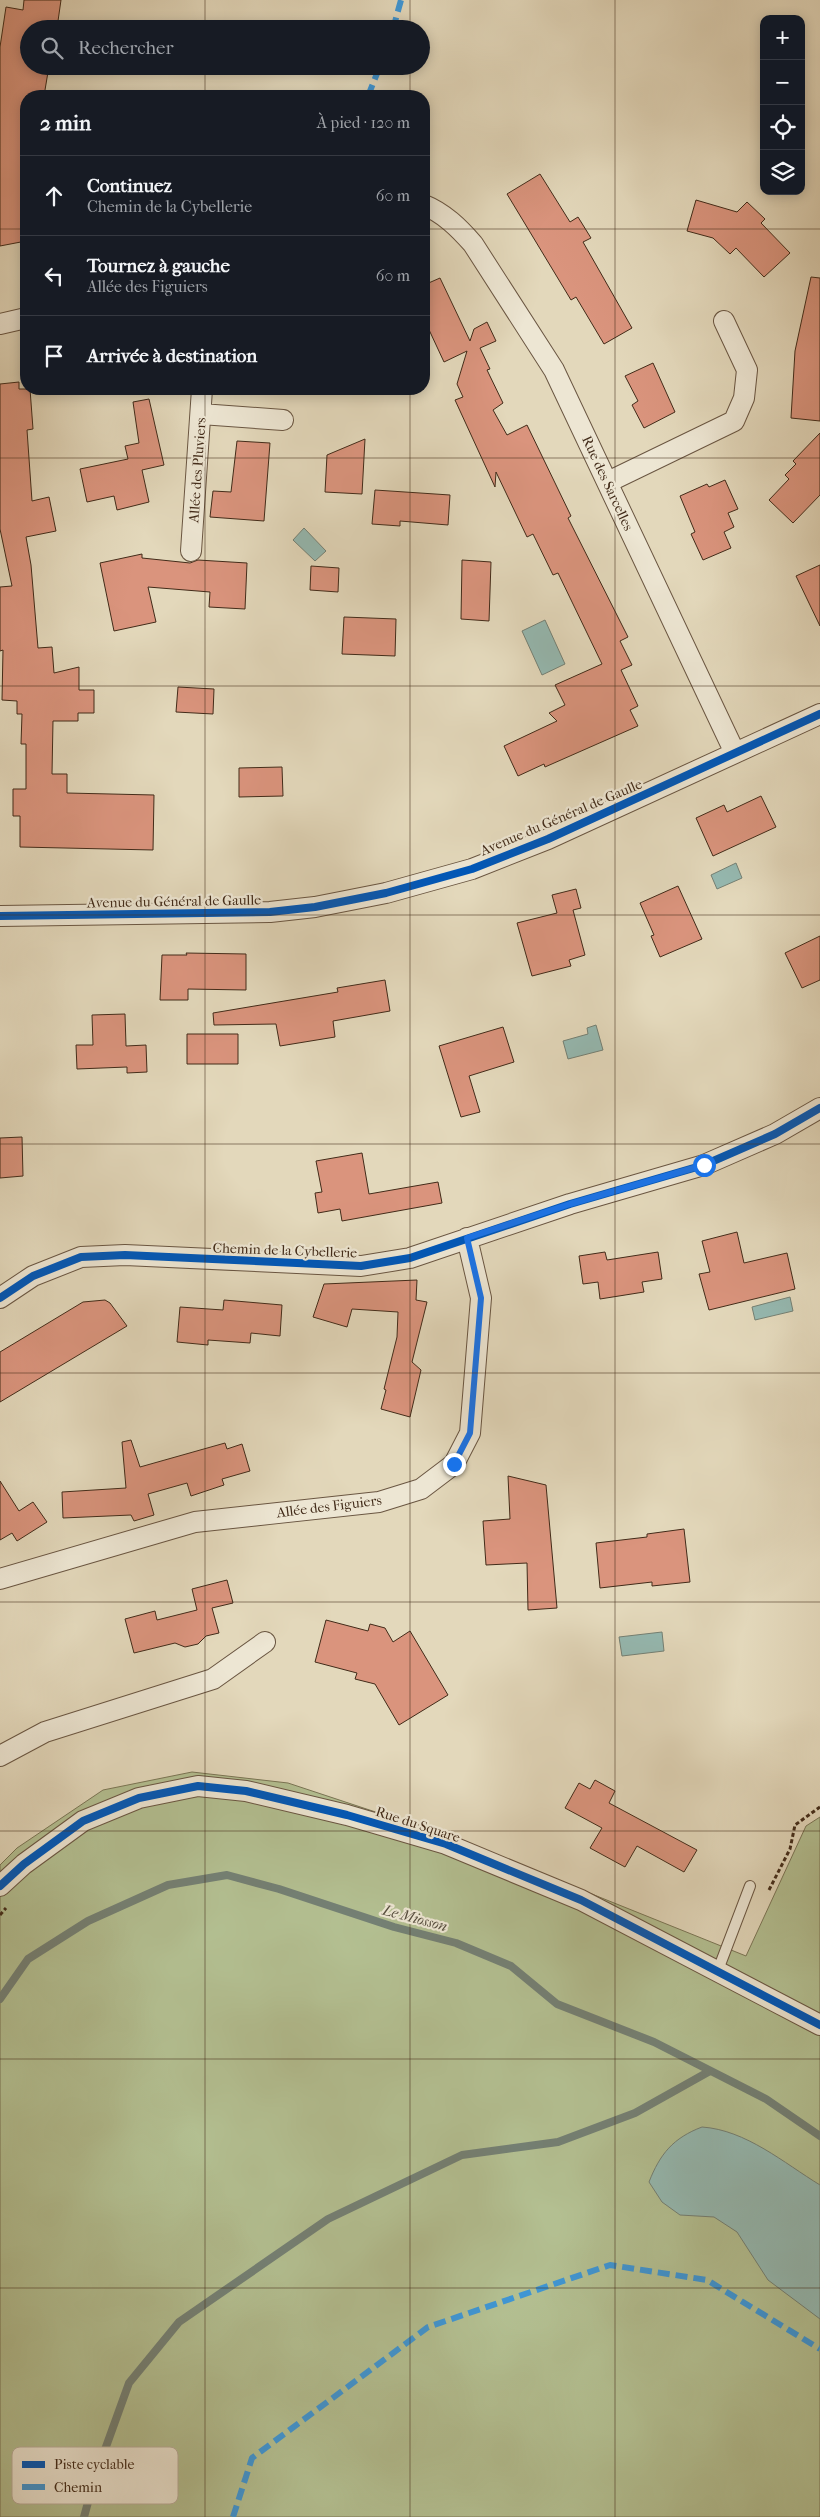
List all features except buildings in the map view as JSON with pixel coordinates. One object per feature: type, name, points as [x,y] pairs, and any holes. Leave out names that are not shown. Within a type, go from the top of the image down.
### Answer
[{"type":"street","name":"Rue des Sarcelles","points":[[430,207],[458,227],[473,244],[554,370],[735,753]]},
{"type":"street","points":[[0,324],[20,319]]},
{"type":"street","points":[[608,482],[734,421],[744,398],[747,370],[724,322]]},
{"type":"street","name":"Allée des Pluviers","points":[[191,551],[202,395]]},
{"type":"street","points":[[201,414],[283,420]]},
{"type":"street","name":"Avenue du Général de Gaulle","points":[[0,916],[270,912],[316,907],[386,893],[472,869],[548,839],[820,714]]},
{"type":"street","name":"Chemin de la Cybellerie","points":[[0,1298],[33,1276],[81,1257],[125,1255],[360,1266],[410,1258],[570,1204],[704,1165],[775,1134],[820,1108]]},
{"type":"street","name":"Allée des Figuiers","points":[[0,1578],[195,1522],[379,1502],[421,1490],[454,1464],[470,1433],[481,1298],[467,1238]]},
{"type":"street","points":[[0,1756],[45,1732],[214,1679],[265,1642]]},
{"type":"street","name":"Rue du Square","points":[[5,1894],[24,1864],[83,1821],[139,1798],[198,1786],[246,1791],[337,1813],[446,1844],[581,1900],[820,2025]]},
{"type":"lane","points":[[718,1970],[750,1886]]},
{"type":"path","points":[[767,1895],[790,1849],[795,1825],[820,1807]]},
{"type":"path","points":[[0,1915],[5,1894]]},
{"type":"green space","points":[[192,1772],[288,1783],[445,1835],[746,1956],[806,1826],[820,1817],[820,2517],[0,2517],[0,1865],[17,1848],[103,1790]]},
{"type":"water","points":[[304,528],[326,551],[315,561],[293,540]]},
{"type":"water","points":[[545,620],[565,664],[542,675],[522,631]]},
{"type":"water","points":[[736,863],[742,878],[717,889],[711,875]]},
{"type":"water","points":[[596,1025],[603,1050],[568,1059],[563,1041],[588,1034],[587,1028]]},
{"type":"water","points":[[790,1297],[793,1311],[755,1320],[752,1307]]},
{"type":"water","points":[[662,1632],[664,1651],[622,1656],[619,1637]]},
{"type":"water","points":[[702,2127],[718,2129],[749,2141],[820,2185],[820,2319],[768,2280],[737,2232],[714,2217],[680,2215],[662,2202],[649,2182],[658,2163],[669,2148],[683,2136]]},
{"type":"waterway","name":"Le Miosson","points":[[0,1999],[28,1959],[88,1921],[168,1885],[227,1875],[279,1889],[394,1927],[456,1943],[511,1966],[557,2004],[654,2042],[766,2099],[820,2136]]},
{"type":"waterway","points":[[106,2447],[129,2383],[179,2322],[328,2219],[462,2155],[558,2142],[635,2113],[710,2071]]},
{"type":"waterway","points":[[84,2517],[88,2504]]},
{"type":"marked path","points":[[395,20],[401,0]]},
{"type":"marked path","points":[[370,90],[376,75]]},
{"type":"marked path","points":[[233,2517],[252,2458],[428,2327],[610,2265],[707,2280],[820,2349]]},
{"type":"cycle path","points":[[0,916],[270,912],[315,907],[386,893],[472,869],[548,839],[820,714]]},
{"type":"cycle path","points":[[0,1298],[33,1276],[81,1257],[125,1255],[361,1266],[410,1258],[570,1204],[704,1165],[775,1134],[820,1108]]},
{"type":"cycle path","points":[[0,1886],[24,1864],[83,1821],[139,1798],[198,1786],[246,1791],[347,1815],[446,1844],[581,1900],[820,2025]]},
{"type":"route","points":[[454,1464],[470,1433],[481,1298],[467,1238],[570,1204],[704,1165]]}]
